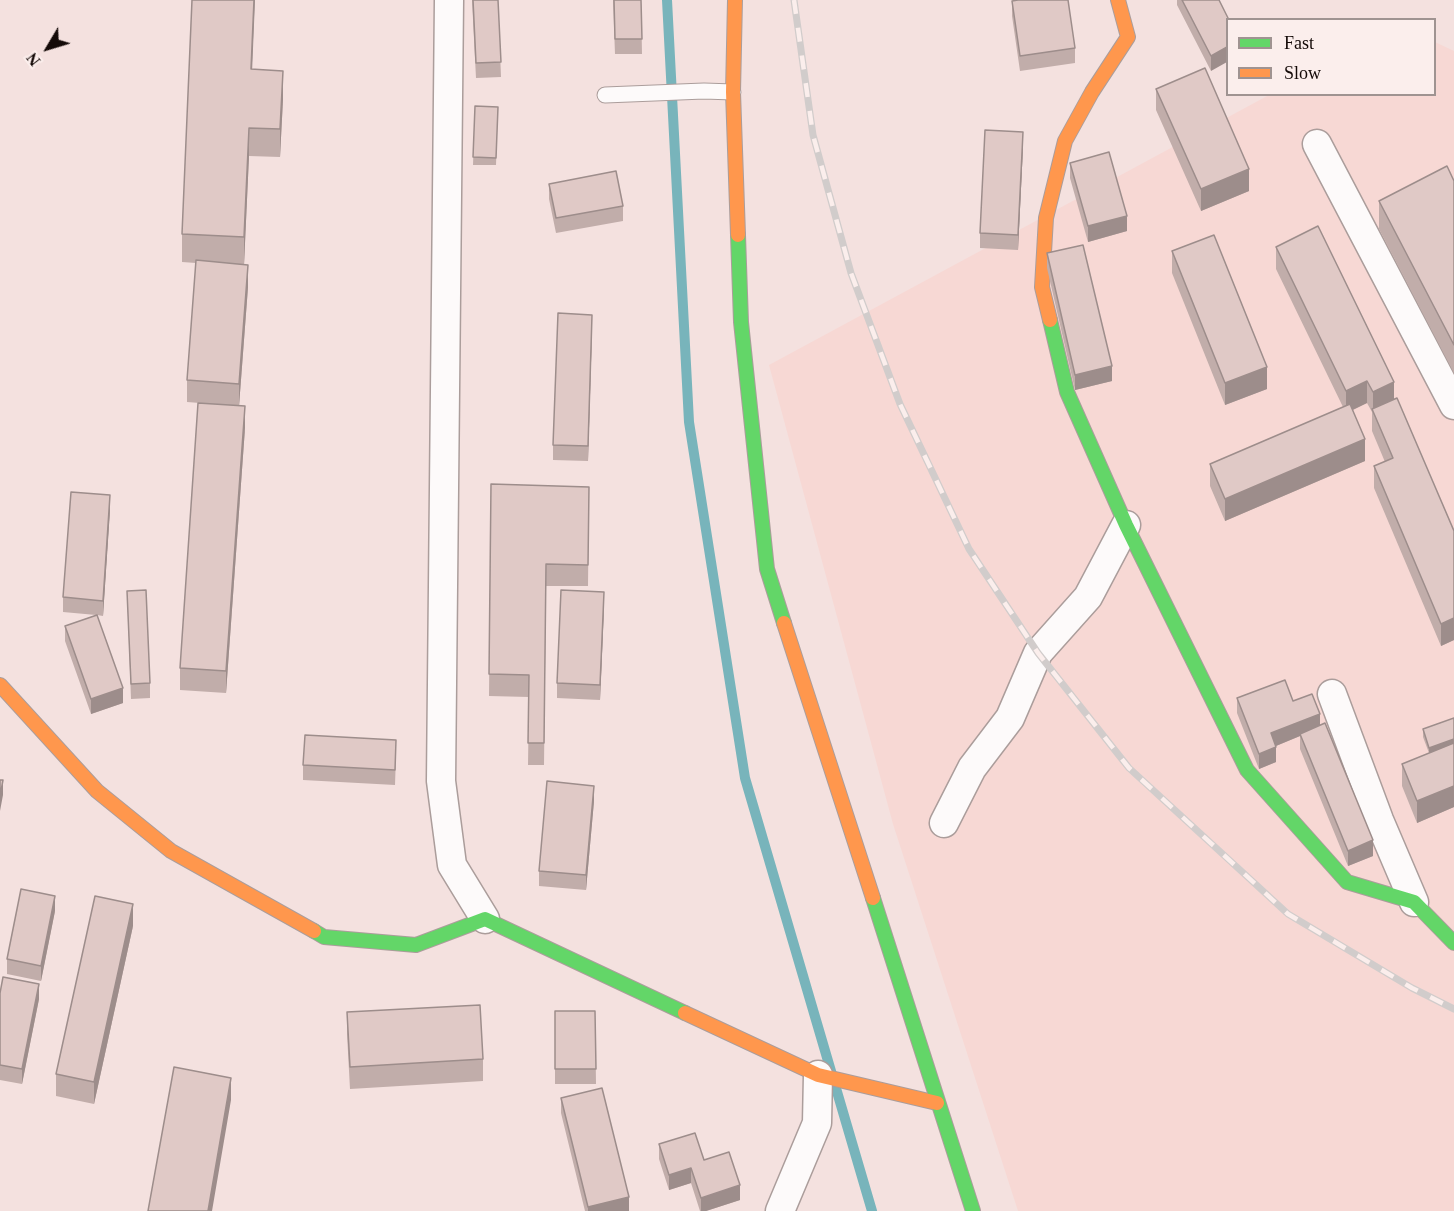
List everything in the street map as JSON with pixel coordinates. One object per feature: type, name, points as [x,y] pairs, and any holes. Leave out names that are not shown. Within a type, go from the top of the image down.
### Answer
[{"type":"street","points":[[449,0],[441,781],[452,865],[485,919],[818,1075],[937,1103]]},
{"type":"street","points":[[735,0],[733,92],[741,321],[767,569],[973,1211]]},
{"type":"street","points":[[1118,0],[1128,37],[1092,92],[1065,141],[1047,218],[1042,287],[1067,392],[1126,525],[1247,770],[1347,882],[1414,902]]},
{"type":"street","points":[[1317,144],[1454,405]]},
{"type":"street","points":[[944,824],[972,768],[1010,718],[1038,653],[1088,597],[1126,525]]},
{"type":"street","points":[[0,685],[97,791],[171,851],[324,937],[416,945],[485,919]]},
{"type":"street","points":[[1332,694],[1379,820],[1414,902],[1454,943]]},
{"type":"street","points":[[780,1211],[817,1123],[818,1075]]},
{"type":"lane","points":[[605,95],[704,90],[733,92]]},
{"type":"shaded area","points":[[1436,42],[1454,51],[1454,1211],[1018,1211],[893,824],[769,365],[1267,96],[1436,96]]},
{"type":"building","points":[[192,0],[254,0],[251,69],[283,71],[280,129],[249,128],[244,237],[182,234]]},
{"type":"building","points":[[473,0],[498,0],[501,62],[476,63]]},
{"type":"building","points":[[614,0],[641,0],[642,39],[615,39]]},
{"type":"building","points":[[1068,0],[1075,48],[1020,56],[1012,1]]},
{"type":"building","points":[[1182,0],[1219,0],[1228,18],[1226,18],[1226,48],[1211,56]]},
{"type":"building","points":[[1205,68],[1249,169],[1201,189],[1156,89]]},
{"type":"building","points":[[475,106],[498,107],[496,158],[473,157]]},
{"type":"building","points":[[985,130],[1023,132],[1018,235],[980,233]]},
{"type":"building","points":[[1109,152],[1127,216],[1088,226],[1070,163]]},
{"type":"building","points":[[1447,166],[1454,181],[1454,345],[1379,201]]},
{"type":"building","points":[[616,171],[623,206],[556,218],[549,184]]},
{"type":"building","points":[[1318,226],[1394,382],[1373,392],[1367,381],[1346,391],[1276,247]]},
{"type":"building","points":[[1214,235],[1267,367],[1225,383],[1172,251]]},
{"type":"building","points":[[1083,245],[1112,366],[1075,375],[1047,253]]},
{"type":"building","points":[[196,260],[248,265],[239,384],[187,380]]},
{"type":"building","points":[[558,313],[592,315],[588,446],[553,445]]},
{"type":"building","points":[[1397,398],[1454,531],[1454,618],[1441,624],[1374,466],[1393,458],[1372,409]]},
{"type":"building","points":[[198,403],[245,406],[226,671],[180,668]]},
{"type":"building","points":[[1350,404],[1365,439],[1225,499],[1210,464]]},
{"type":"building","points":[[491,484],[589,487],[588,565],[546,564],[544,743],[528,743],[529,675],[489,674]]},
{"type":"building","points":[[71,492],[110,495],[103,601],[63,597]]},
{"type":"building","points":[[146,590],[150,683],[131,684],[127,591]]},
{"type":"building","points":[[561,590],[604,592],[600,685],[557,683]]},
{"type":"building","points":[[97,615],[123,688],[91,699],[65,626]]},
{"type":"building","points":[[1285,680],[1293,701],[1312,694],[1320,714],[1271,733],[1276,747],[1259,754],[1237,698]]},
{"type":"building","points":[[1454,718],[1454,739],[1429,748],[1423,729]]},
{"type":"building","points":[[1325,723],[1373,840],[1348,851],[1300,734]]},
{"type":"building","points":[[305,735],[396,740],[395,770],[303,765]]},
{"type":"building","points":[[1454,743],[1454,786],[1417,801],[1402,764]]},
{"type":"building","points":[[0,780],[3,780],[0,796]]},
{"type":"building","points":[[547,781],[594,786],[586,875],[539,871]]},
{"type":"building","points":[[21,889],[55,896],[41,966],[7,959]]},
{"type":"building","points":[[95,896],[133,904],[94,1082],[56,1074]]},
{"type":"building","points":[[3,977],[39,984],[22,1069],[0,1065],[0,993]]},
{"type":"building","points":[[480,1005],[483,1059],[350,1067],[347,1012]]},
{"type":"building","points":[[555,1011],[595,1011],[596,1069],[555,1069]]},
{"type":"building","points":[[174,1067],[231,1078],[208,1211],[148,1211]]},
{"type":"building","points":[[602,1088],[629,1197],[588,1207],[561,1098]]},
{"type":"building","points":[[695,1133],[704,1160],[729,1152],[740,1185],[701,1198],[691,1168],[669,1175],[659,1144]]},
{"type":"waterway","points":[[667,0],[689,422],[745,778],[872,1211]]},
{"type":"railway","points":[[794,0],[813,135],[851,273],[900,404],[969,549],[1038,653],[1129,768],[1288,914],[1412,988],[1454,1009]]},
{"type":"traffic: fast","points":[[738,235],[741,322],[767,569],[784,623]]},
{"type":"traffic: fast","points":[[1050,320],[1067,392],[1126,525],[1247,770],[1347,882],[1414,902],[1454,943]]},
{"type":"traffic: fast","points":[[873,898],[973,1211]]},
{"type":"traffic: fast","points":[[314,931],[324,937],[416,945],[485,919],[685,1013]]},
{"type":"traffic: slow","points":[[735,0],[733,92],[738,235]]},
{"type":"traffic: slow","points":[[1050,320],[1042,287],[1046,218],[1065,141],[1092,92],[1128,37],[1118,0]]},
{"type":"traffic: slow","points":[[784,623],[873,898]]},
{"type":"traffic: slow","points":[[0,685],[97,791],[171,851],[314,931]]},
{"type":"traffic: slow","points":[[685,1013],[818,1075],[937,1103]]}]
